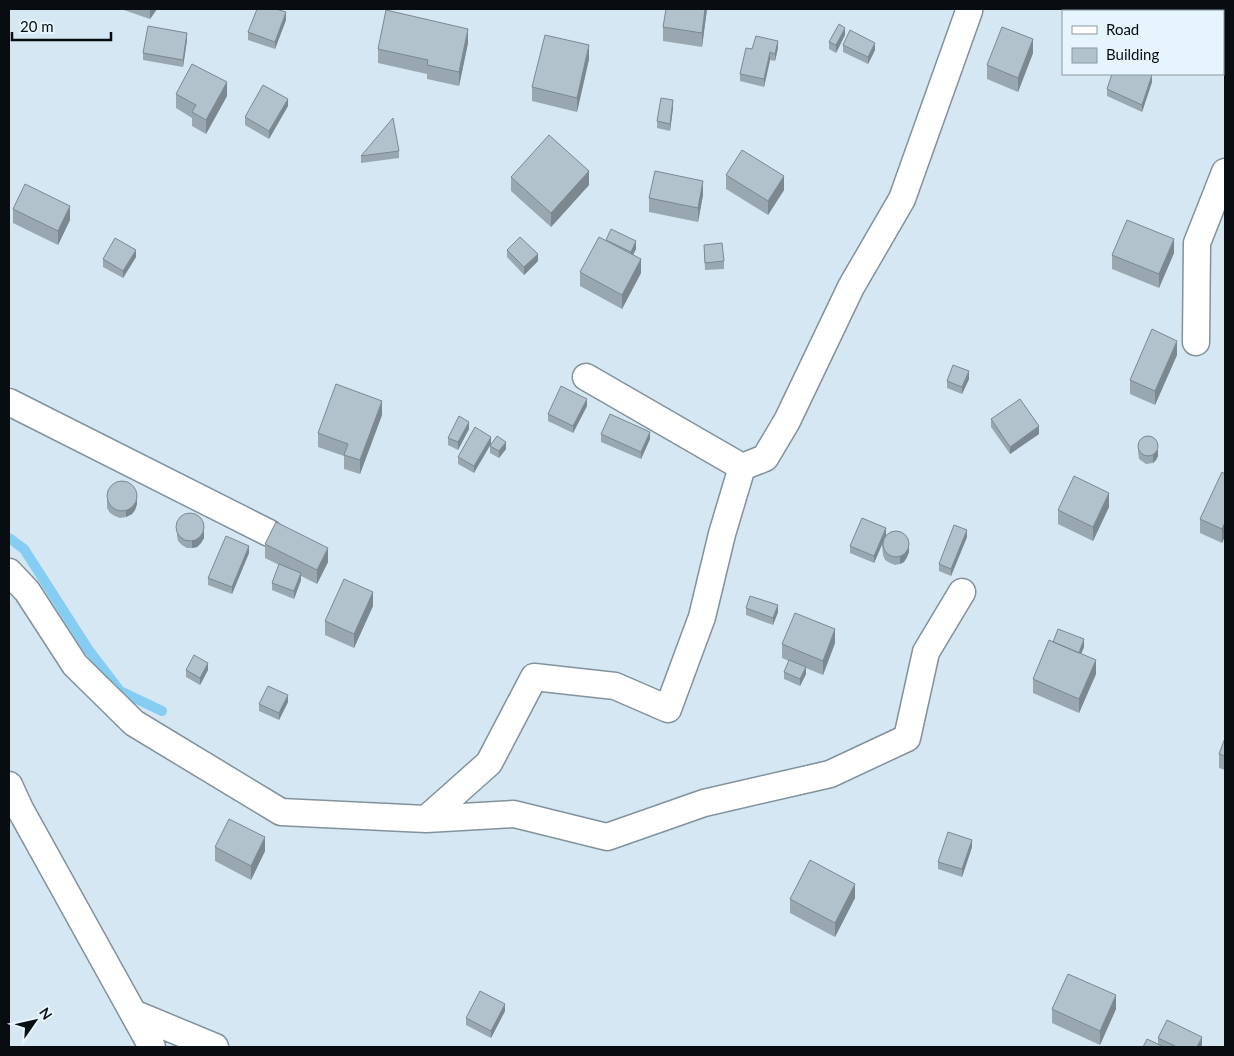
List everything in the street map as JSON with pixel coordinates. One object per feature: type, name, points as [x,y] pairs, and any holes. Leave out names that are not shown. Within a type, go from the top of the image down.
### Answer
[{"type":"street","points":[[742,467],[765,458],[787,421],[851,287],[902,199],[968,11]]},
{"type":"street","points":[[1196,342],[1197,243],[1225,172]]},
{"type":"street","points":[[586,377],[742,467]]},
{"type":"street","points":[[9,402],[270,533]]},
{"type":"street","points":[[426,819],[489,763],[534,677],[615,686],[668,709],[702,617],[722,534],[742,467]]},
{"type":"street","points":[[9,572],[27,591],[75,665],[134,723],[281,812],[426,819],[514,814],[607,838],[704,804],[830,774],[907,738],[926,652],[962,592]]},
{"type":"street","points":[[9,785],[20,809],[152,1047]]},
{"type":"street","points":[[133,1013],[215,1047]]},
{"type":"building","points":[[257,9],[276,9],[286,12],[275,42],[248,32]]},
{"type":"building","points":[[666,9],[705,9],[702,33],[663,27]]},
{"type":"building","points":[[386,10],[468,29],[459,72],[427,65],[428,60],[378,49]]},
{"type":"building","points":[[839,24],[845,28],[836,45],[829,42]]},
{"type":"building","points":[[148,26],[187,33],[183,60],[143,53]]},
{"type":"building","points":[[1002,27],[1033,39],[1018,78],[987,65]]},
{"type":"building","points":[[850,30],[875,43],[868,57],[843,45]]},
{"type":"building","points":[[545,35],[589,45],[577,98],[532,87]]},
{"type":"building","points":[[756,36],[778,41],[775,54],[770,52],[764,79],[740,74],[746,48],[752,49]]},
{"type":"building","points":[[192,64],[227,82],[206,120],[192,112],[196,105],[176,94]]},
{"type":"building","points":[[1112,75],[1152,75],[1142,105],[1107,89]]},
{"type":"building","points":[[263,85],[288,99],[269,131],[245,117]]},
{"type":"building","points":[[661,98],[673,100],[670,124],[657,121]]},
{"type":"building","points":[[393,118],[399,151],[361,156]]},
{"type":"building","points":[[549,135],[589,171],[551,213],[511,177]]},
{"type":"building","points":[[742,150],[784,176],[768,201],[726,175]]},
{"type":"building","points":[[655,171],[703,181],[698,208],[649,198]]},
{"type":"building","points":[[25,184],[70,206],[58,231],[13,209]]},
{"type":"building","points":[[1127,220],[1174,239],[1159,274],[1112,255]]},
{"type":"building","points":[[611,229],[636,241],[631,252],[606,240]]},
{"type":"building","points":[[520,237],[538,254],[524,267],[507,250]]},
{"type":"building","points":[[599,237],[641,259],[622,295],[580,272]]},
{"type":"building","points":[[115,238],[136,250],[123,271],[103,259]]},
{"type":"building","points":[[722,243],[724,261],[705,263],[704,245]]},
{"type":"building","points":[[1152,329],[1177,341],[1155,391],[1130,380]]},
{"type":"building","points":[[953,365],[969,371],[962,387],[947,381]]},
{"type":"building","points":[[336,384],[382,401],[360,460],[344,455],[348,444],[318,433]]},
{"type":"building","points":[[561,386],[587,399],[573,426],[548,414]]},
{"type":"building","points":[[1020,399],[1039,426],[1010,447],[991,419]]},
{"type":"building","points":[[610,414],[650,432],[641,452],[601,434]]},
{"type":"building","points":[[459,416],[469,422],[458,442],[448,438]]},
{"type":"building","points":[[475,427],[491,437],[474,466],[458,457]]},
{"type":"building","points":[[497,436],[506,442],[499,451],[490,446]]},
{"type":"building","points":[[1148,436],[1155,439],[1158,446],[1155,453],[1148,456],[1141,453],[1138,446],[1141,439]]},
{"type":"building","points":[[1222,472],[1225,474],[1225,522],[1222,529],[1200,519]]},
{"type":"building","points":[[1074,476],[1109,493],[1093,527],[1058,510]]},
{"type":"building","points":[[122,481],[133,485],[137,496],[133,507],[122,511],[111,507],[107,496],[111,485]]},
{"type":"building","points":[[190,513],[200,517],[204,527],[200,537],[190,541],[180,537],[176,527],[180,517]]},
{"type":"building","points":[[862,518],[886,528],[874,556],[850,546]]},
{"type":"building","points":[[276,522],[328,548],[317,570],[265,544]]},
{"type":"building","points":[[954,525],[967,530],[951,569],[939,564]]},
{"type":"building","points":[[896,531],[905,535],[909,544],[905,553],[896,557],[887,553],[883,544],[887,535]]},
{"type":"building","points":[[226,536],[249,546],[232,587],[208,578]]},
{"type":"building","points":[[279,564],[301,573],[294,591],[272,583]]},
{"type":"building","points":[[344,579],[373,592],[354,634],[325,621]]},
{"type":"building","points":[[750,596],[778,605],[773,618],[746,608]]},
{"type":"building","points":[[795,613],[835,629],[823,661],[782,644]]},
{"type":"building","points":[[1058,629],[1084,639],[1079,653],[1053,642]]},
{"type":"building","points":[[1049,640],[1096,660],[1079,699],[1033,679]]},
{"type":"building","points":[[194,655],[208,663],[200,678],[186,670]]},
{"type":"building","points":[[789,660],[806,667],[800,679],[784,672]]},
{"type":"building","points":[[268,686],[288,695],[279,713],[259,704]]},
{"type":"building","points":[[1225,738],[1225,756],[1219,754]]},
{"type":"building","points":[[229,819],[265,837],[251,866],[215,847]]},
{"type":"building","points":[[948,832],[972,840],[962,869],[938,862]]},
{"type":"building","points":[[810,860],[855,884],[835,923],[790,899]]},
{"type":"building","points":[[1068,974],[1116,995],[1100,1031],[1052,1009]]},
{"type":"building","points":[[480,991],[505,1004],[491,1031],[466,1018]]},
{"type":"building","points":[[1167,1020],[1202,1037],[1197,1047],[1177,1047],[1158,1038]]},
{"type":"building","points":[[1147,1039],[1164,1047],[1143,1047]]},
{"type":"waterway","points":[[9,538],[24,549],[88,649],[120,691],[162,711]]}]
